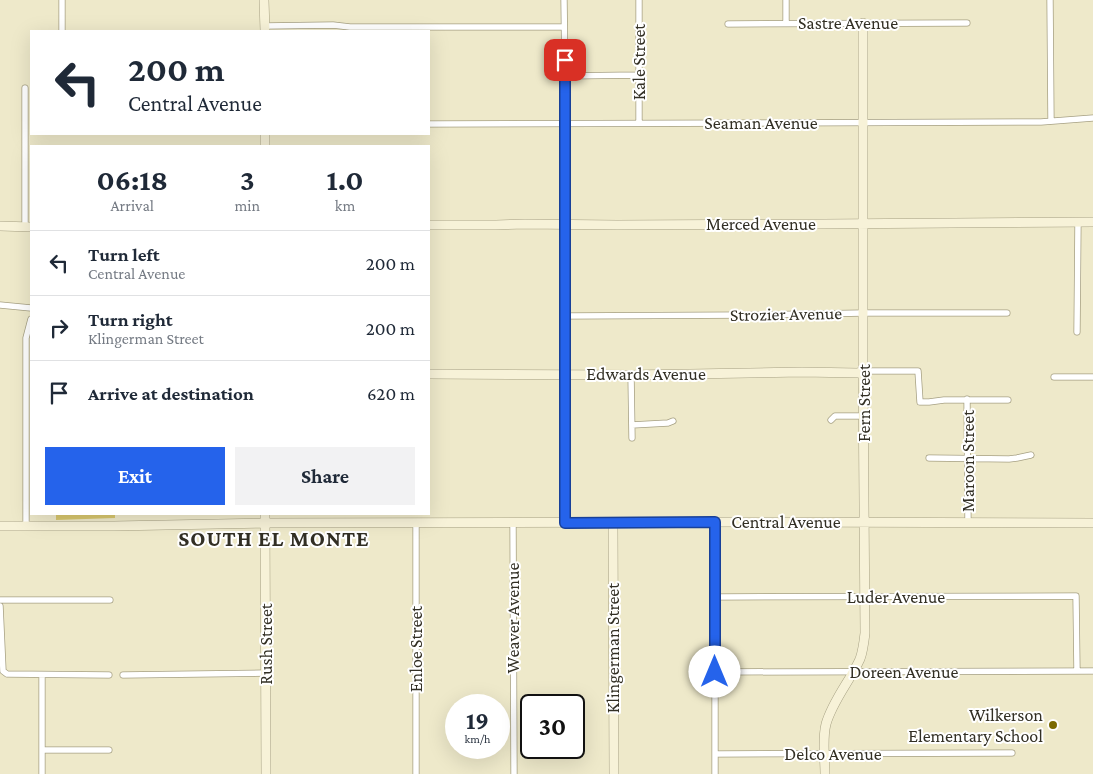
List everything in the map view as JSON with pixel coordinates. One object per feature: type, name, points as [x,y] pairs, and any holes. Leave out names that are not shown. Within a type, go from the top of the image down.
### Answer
[{"type":"street","points":[[62,0],[62,30]]},
{"type":"street","points":[[264,0],[265,28],[333,25],[357,27],[564,27]]},
{"type":"street","points":[[564,0],[565,523]]},
{"type":"street","name":"Kale Street","points":[[639,0],[639,123]]},
{"type":"street","points":[[786,0],[786,24]]},
{"type":"street","points":[[1050,0],[1050,121]]},
{"type":"street","name":"Fern Street","points":[[825,774],[824,738],[826,725],[860,658],[864,647],[865,633],[863,372],[864,23]]},
{"type":"street","name":"Sastre Avenue","points":[[728,24],[968,24]]},
{"type":"street","points":[[565,76],[638,75]]},
{"type":"street","points":[[0,226],[28,226],[25,88]]},
{"type":"street","name":"Seaman Avenue","points":[[430,124],[1050,121],[1093,118]]},
{"type":"street","points":[[1077,332],[1078,222]]},
{"type":"street","name":"Merced Avenue","points":[[430,225],[1093,222]]},
{"type":"street","points":[[0,305],[30,308]]},
{"type":"street","name":"Strozier Avenue","points":[[565,316],[1007,313]]},
{"type":"street","points":[[26,526],[26,338],[30,323]]},
{"type":"street","points":[[863,372],[918,371],[920,402],[968,399],[1008,400]]},
{"type":"street","name":"Edwards Avenue","points":[[430,374],[863,372]]},
{"type":"street","points":[[631,374],[632,438]]},
{"type":"street","points":[[1054,377],[1093,377]]},
{"type":"street","name":"Maroon Street","points":[[968,399],[968,522]]},
{"type":"street","points":[[831,420],[835,416],[864,416]]},
{"type":"street","points":[[632,425],[656,425],[673,421]]},
{"type":"street","points":[[928,458],[1017,458],[1030,455]]},
{"type":"street","name":"Rush Street","points":[[265,515],[266,774]]},
{"type":"street","points":[[715,522],[715,774]]},
{"type":"street","name":"Central Avenue","points":[[0,526],[715,522],[1093,523]]},
{"type":"street","name":"Enloe Street","points":[[416,523],[416,774]]},
{"type":"street","name":"Weaver Avenue","points":[[512,523],[514,774]]},
{"type":"street","name":"Klingerman Street","points":[[613,523],[614,774]]},
{"type":"street","name":"Luder Avenue","points":[[715,597],[1076,596],[1077,671]]},
{"type":"street","points":[[0,600],[110,600]]},
{"type":"street","points":[[0,606],[3,671],[7,674],[108,675]]},
{"type":"street","name":"Doreen Avenue","points":[[715,672],[1093,671]]},
{"type":"street","points":[[123,675],[266,673]]},
{"type":"street","points":[[42,675],[42,774]]},
{"type":"street","points":[[42,750],[110,750]]},
{"type":"street","name":"Delco Avenue","points":[[715,754],[1012,753]]},
{"type":"shaded area","points":[[56,515],[115,515],[115,518],[56,520]]},
{"type":"place","name":"Wilkerson Elementary School","points":[[1053,725]]},
{"type":"district","name":"SOUTH EL MONTE","points":[[274,538]]},
{"type":"route","points":[[565,60],[565,523],[715,522],[715,672]]}]
